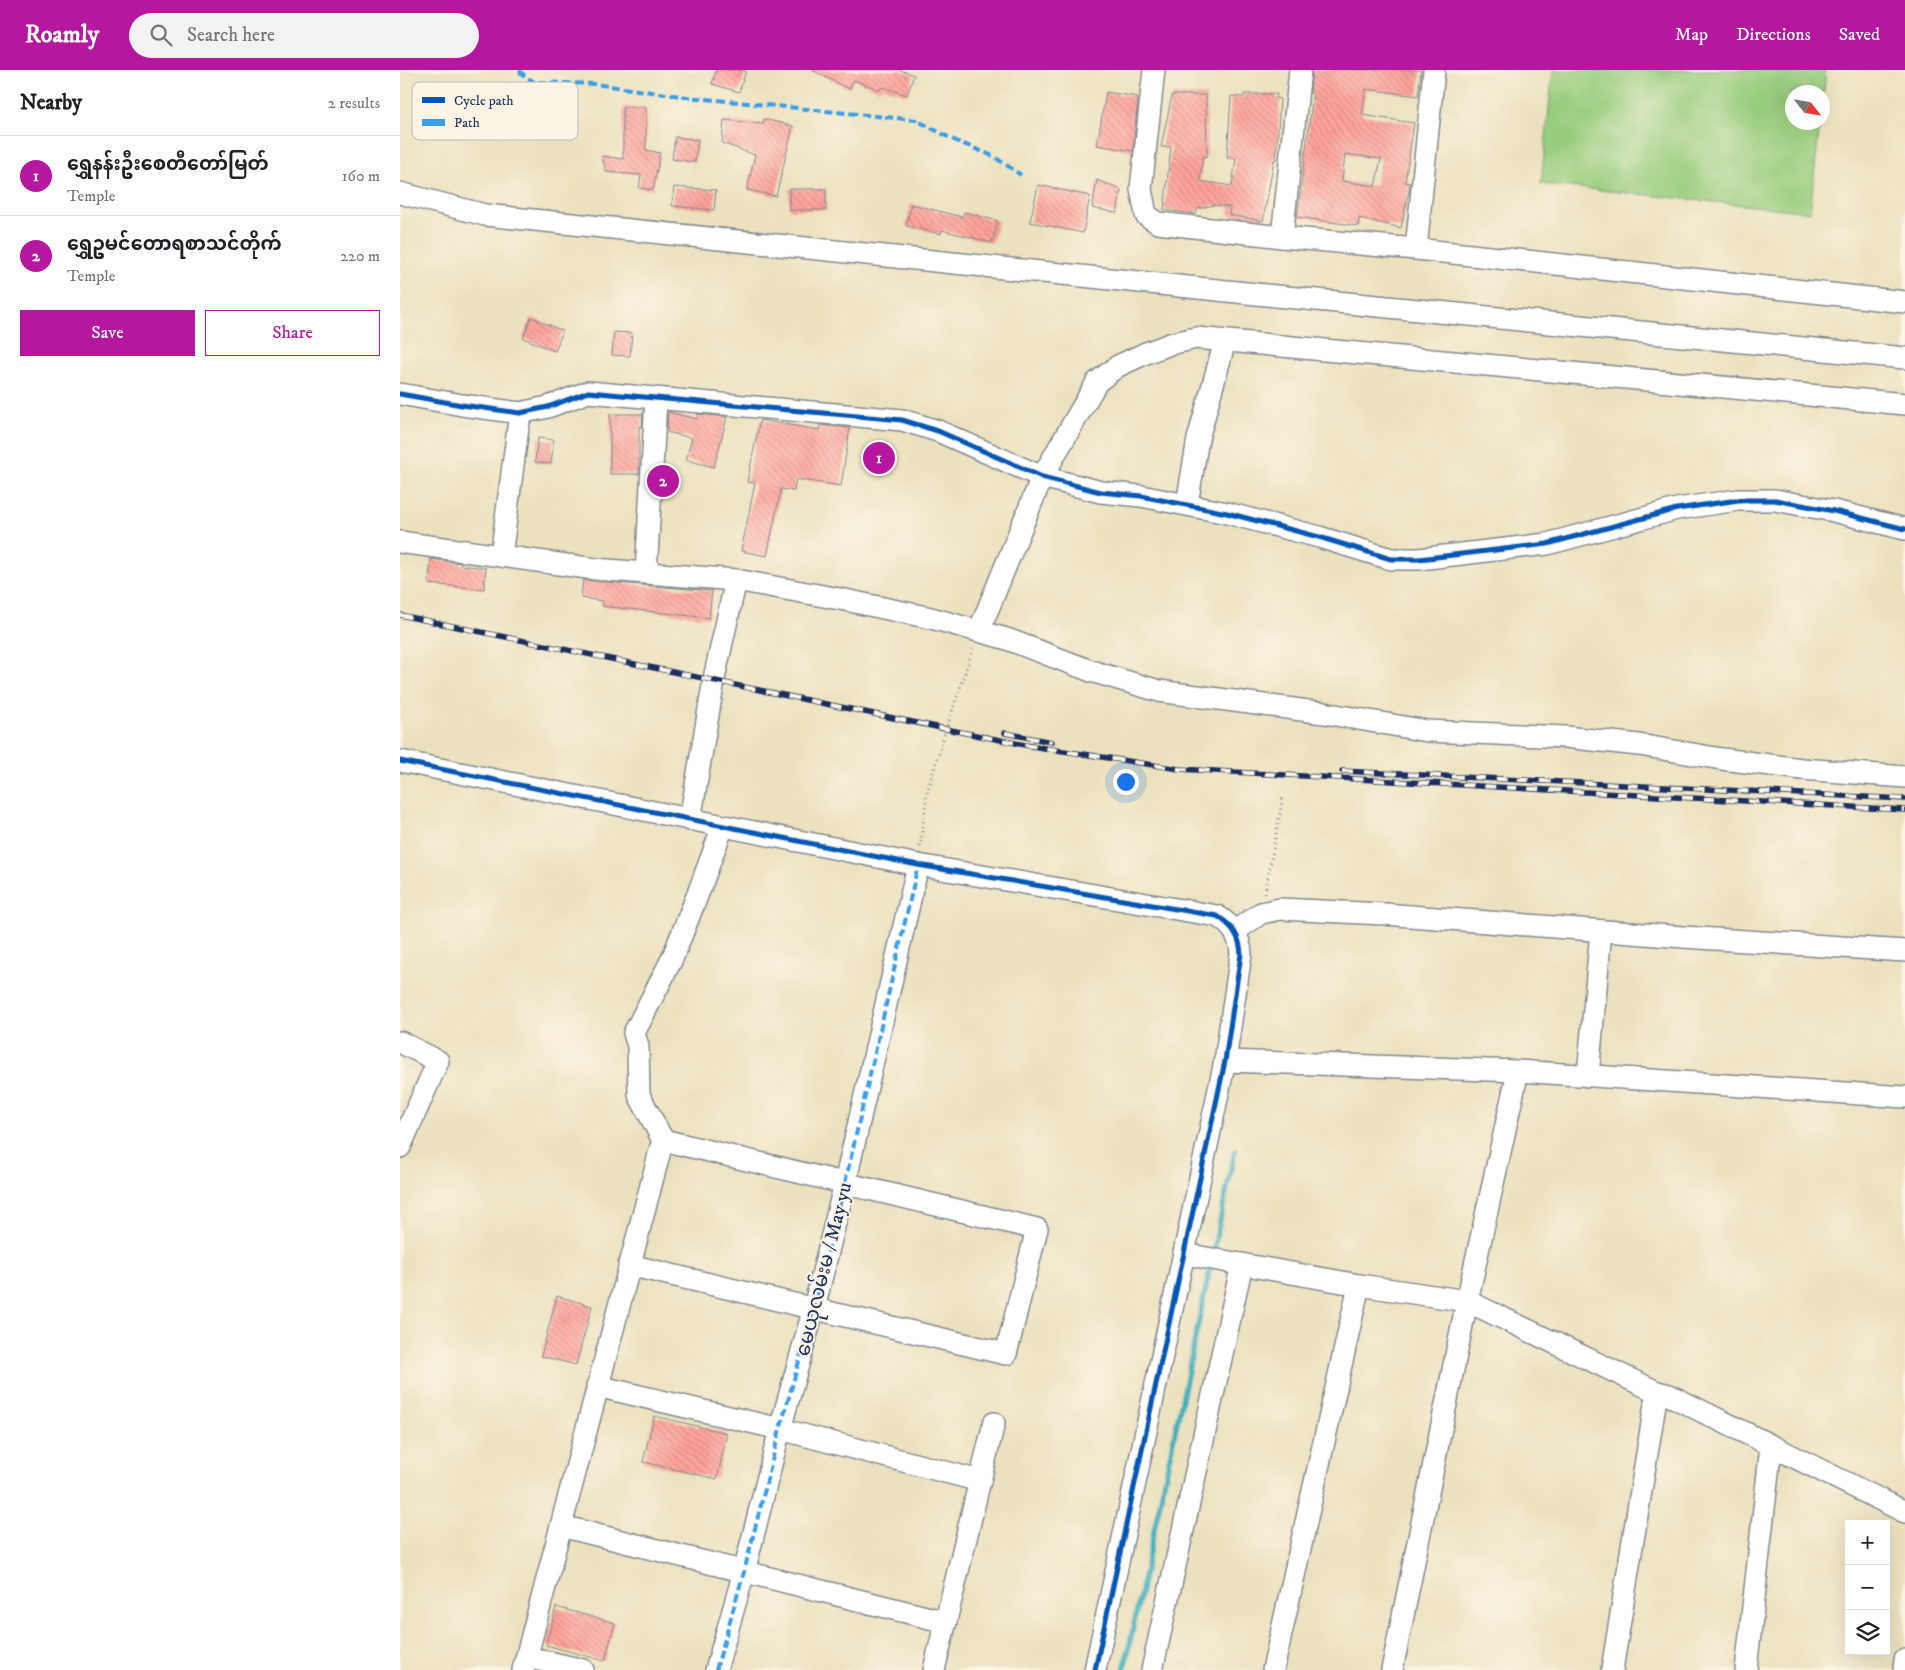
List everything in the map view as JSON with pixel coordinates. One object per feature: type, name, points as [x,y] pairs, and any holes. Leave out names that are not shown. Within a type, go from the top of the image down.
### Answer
[{"type":"street","points":[[1154,70],[1142,189],[1146,215],[1158,223],[1282,238],[1416,249],[1905,302]]},
{"type":"street","points":[[1282,238],[1300,70]]},
{"type":"street","points":[[1416,249],[1434,70]]},
{"type":"street","points":[[400,194],[484,215],[1905,358]]},
{"type":"street","points":[[979,631],[1042,477],[1097,382],[1118,366],[1170,344],[1196,338],[1905,404]]},
{"type":"street","points":[[1187,504],[1198,439],[1225,341]]},
{"type":"street","points":[[400,394],[462,405],[520,412],[548,407],[588,392],[902,420],[938,431],[1042,477],[1101,492],[1141,496],[1187,504],[1319,537],[1391,559],[1419,560],[1547,544],[1677,509],[1738,500],[1775,500],[1834,511],[1905,529]]},
{"type":"street","points":[[646,572],[656,399]]},
{"type":"street","points":[[501,556],[520,412]]},
{"type":"street","points":[[400,542],[595,569],[736,580],[931,618],[1008,639],[1091,672],[1159,691],[1324,713],[1427,731],[1565,737],[1639,745],[1722,759],[1802,769],[1905,777]]},
{"type":"street","points":[[690,820],[714,680],[736,580]]},
{"type":"street","points":[[400,760],[918,865],[1217,916],[1228,922],[1235,931],[1240,942],[1241,954],[1225,1061],[1187,1255],[1095,1670]]},
{"type":"street","points":[[664,1142],[639,1095],[638,1046],[634,1033],[672,959],[723,826]]},
{"type":"street","name":"မေယုလမ်းမ / May yu","points":[[716,1670],[744,1572],[846,1183],[918,865]]},
{"type":"street","points":[[1235,931],[1261,913],[1280,910],[1384,914],[1601,931],[1905,951]]},
{"type":"street","points":[[1588,1076],[1601,931]]},
{"type":"street","points":[[400,1042],[438,1061],[400,1147]]},
{"type":"street","points":[[1225,1061],[1518,1072],[1905,1096]]},
{"type":"street","points":[[1392,1670],[1467,1301],[1518,1072]]},
{"type":"street","points":[[629,1265],[1006,1354],[1037,1229],[671,1142],[664,1142]]},
{"type":"street","points":[[583,1670],[525,1663],[660,1147],[664,1142]]},
{"type":"street","points":[[1187,1255],[1359,1286],[1467,1301],[1657,1392],[1668,1395],[1905,1512]]},
{"type":"street","points":[[1152,1670],[1233,1263]]},
{"type":"street","points":[[1273,1670],[1359,1286]]},
{"type":"street","points":[[598,1386],[780,1429],[980,1482]]},
{"type":"street","points":[[1612,1670],[1657,1392]]},
{"type":"street","points":[[934,1670],[994,1423]]},
{"type":"street","points":[[1746,1670],[1772,1446]]},
{"type":"street","points":[[561,1526],[946,1622]]},
{"type":"street","points":[[1904,1670],[1905,1660]]},
{"type":"path","points":[[918,865],[927,793],[979,631]]},
{"type":"path","points":[[1261,913],[1283,797]]},
{"type":"green space","points":[[1553,70],[1826,70],[1824,85],[1785,85],[1785,130],[1819,130],[1810,212],[1541,184]]},
{"type":"building","points":[[716,70],[746,70],[739,92],[712,84]]},
{"type":"building","points":[[812,70],[900,70],[914,75],[907,95],[882,87],[880,90],[854,80],[849,89]]},
{"type":"building","points":[[1312,70],[1421,70],[1418,96],[1366,89],[1362,115],[1414,123],[1405,182],[1410,183],[1401,228],[1359,218],[1358,226],[1297,217],[1313,94],[1310,93]],"holes":[[[1345,154],[1381,159],[1375,186],[1342,181]]]},
{"type":"building","points":[[1106,92],[1138,97],[1133,151],[1097,145]]},
{"type":"building","points":[[1244,94],[1277,94],[1276,98],[1280,99],[1276,160],[1274,160],[1263,221],[1229,215],[1230,207],[1214,205],[1197,209],[1196,214],[1164,210],[1171,147],[1161,147],[1172,95],[1206,95],[1207,157],[1203,156],[1200,181],[1232,186],[1236,158],[1227,158],[1231,96],[1244,97]]},
{"type":"building","points":[[623,107],[646,107],[646,150],[660,153],[653,190],[639,188],[641,175],[606,172],[602,156],[623,159]]},
{"type":"building","points":[[764,119],[793,126],[776,196],[747,190],[755,155],[722,143],[724,120],[763,124]]},
{"type":"building","points":[[675,137],[698,140],[695,162],[672,159]]},
{"type":"building","points":[[1097,180],[1121,190],[1117,213],[1092,208]]},
{"type":"building","points":[[1038,185],[1090,196],[1083,233],[1030,222]]},
{"type":"building","points":[[674,187],[716,190],[714,210],[672,206]]},
{"type":"building","points":[[789,189],[826,189],[826,210],[789,210]]},
{"type":"building","points":[[911,204],[962,217],[964,212],[998,221],[992,243],[942,230],[941,234],[906,226]]},
{"type":"building","points":[[531,317],[563,331],[555,351],[523,338]]},
{"type":"building","points":[[614,332],[632,333],[630,356],[612,355]]},
{"type":"building","points":[[668,412],[697,419],[698,414],[727,417],[714,467],[686,460],[692,438],[667,432]]},
{"type":"building","points":[[610,414],[643,414],[642,427],[639,426],[639,474],[610,474]]},
{"type":"building","points":[[760,420],[819,430],[820,425],[850,428],[841,486],[796,479],[794,491],[781,489],[767,556],[741,551],[755,483],[747,482]]},
{"type":"building","points":[[538,438],[554,440],[551,464],[535,462]]},
{"type":"building","points":[[877,448],[885,452],[887,460],[882,467],[877,468],[870,465],[865,457]]},
{"type":"building","points":[[431,559],[486,568],[484,589],[429,584]]},
{"type":"building","points":[[583,580],[712,591],[709,618],[602,606],[603,601],[581,598]]},
{"type":"building","points":[[557,1296],[592,1306],[576,1365],[541,1356]]},
{"type":"building","points":[[654,1416],[727,1433],[717,1479],[643,1462]]},
{"type":"building","points":[[556,1607],[615,1623],[605,1661],[546,1645]]},
{"type":"waterway","points":[[1213,1253],[1235,1151]]},
{"type":"waterway","points":[[1124,1670],[1211,1264]]},
{"type":"railway","points":[[400,615],[1025,745],[1179,769],[1905,810]]},
{"type":"railway","points":[[1005,733],[1052,742]]},
{"type":"railway","points":[[1342,771],[1905,799]]},
{"type":"marked path","points":[[520,70],[521,73],[534,82]]},
{"type":"marked path","points":[[578,83],[595,84],[687,97],[916,120],[956,141],[993,156],[1021,175]]},
{"type":"marked path","points":[[716,1670],[814,1308],[845,1183],[918,865]]},
{"type":"cycle path","points":[[400,394],[520,413],[548,407],[588,392],[902,420],[938,431],[1042,477],[1101,492],[1141,496],[1227,513],[1319,537],[1391,559],[1419,559],[1547,544],[1677,509],[1738,500],[1775,500],[1834,511],[1905,529]]},
{"type":"cycle path","points":[[400,761],[918,865],[1217,916],[1231,927],[1237,936],[1241,954],[1225,1061],[1095,1670]]},
{"type":"place","name":"ရွှေနန်းဦးစေတီတော်မြတ်","points":[[879,458]]},
{"type":"place","name":"ရွှေဥမင်တောရစာသင်တိုက်","points":[[663,481]]}]
